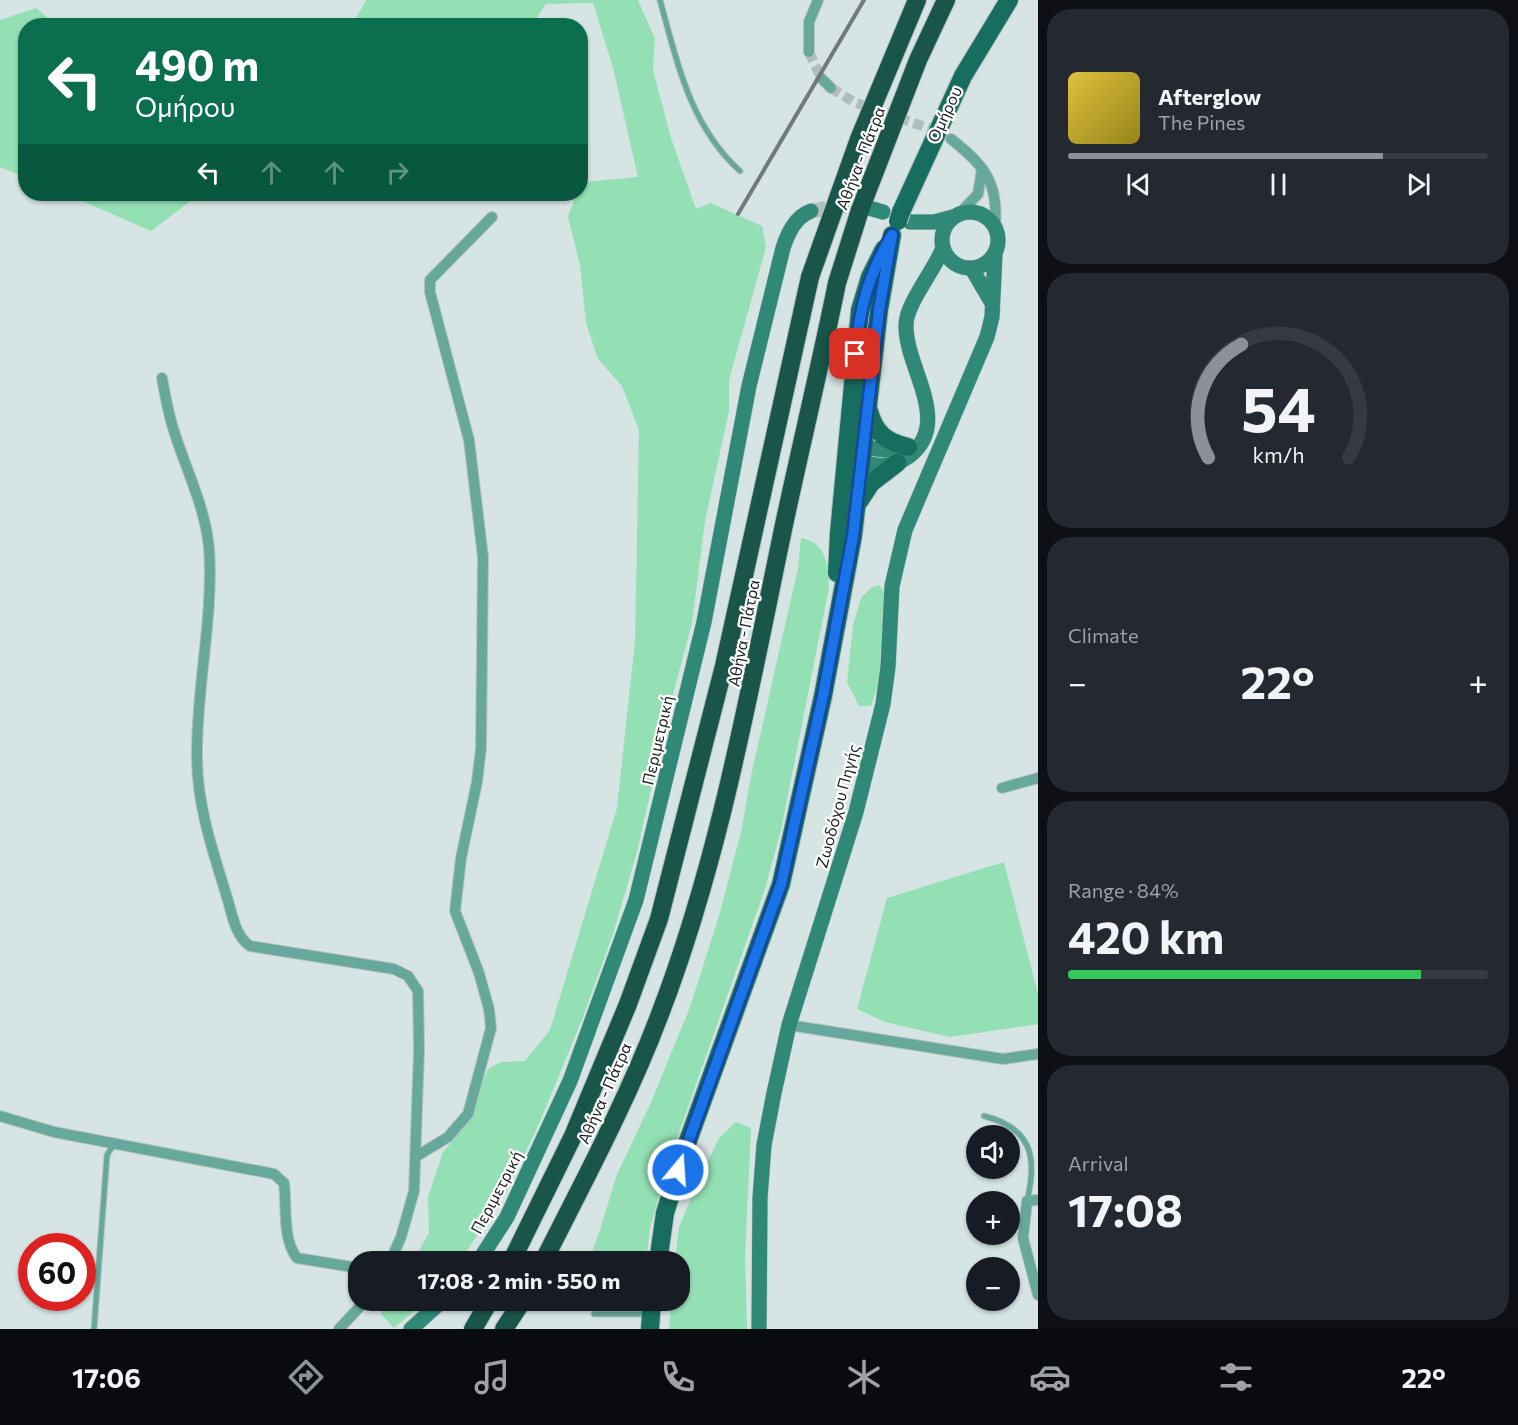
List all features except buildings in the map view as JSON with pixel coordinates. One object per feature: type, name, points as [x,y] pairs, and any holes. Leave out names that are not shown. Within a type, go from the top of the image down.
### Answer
[{"type":"highway","name":"Αθήνα - Πάτρα","points":[[516,1251],[573,1137],[628,1004],[658,919],[724,666],[810,277],[859,139],[917,0]]},
{"type":"highway","name":"Αθήνα - Πάτρα","points":[[549,1251],[598,1153],[660,1015],[688,931],[715,841],[743,730],[837,283],[860,210],[918,60],[946,0]]},
{"type":"highway","points":[[473,1329],[484,1311]]},
{"type":"highway","points":[[504,1329],[516,1311]]},
{"type":"main road","name":"Ομήρου","points":[[660,1251],[665,1213],[685,1149],[781,884],[823,696],[857,507],[855,452],[860,310],[888,217],[954,93],[1009,0]]},
{"type":"main road","name":"Περιμετρική","points":[[485,1251],[507,1217],[570,1081],[636,900],[704,622],[749,386],[781,259],[792,228],[805,213],[811,211]]},
{"type":"main road","points":[[922,289],[945,274],[968,268],[989,261],[995,254],[998,236],[995,227],[983,214],[975,212],[934,222],[910,222],[929,230],[943,245],[950,259],[968,268],[992,303]]},
{"type":"main road","points":[[857,507],[871,483],[913,453],[915,445],[928,432],[929,419],[909,350],[906,324],[908,311],[922,289],[943,245],[945,227],[956,215]]},
{"type":"main road","name":"Ομήρου","points":[[836,622],[838,533],[867,407],[888,217]]},
{"type":"main road","name":"Ζωοδόχου Πηγής","points":[[759,1329],[758,1241],[764,1145],[789,1025],[846,845],[883,705],[888,667],[892,586],[905,530],[980,360],[987,337],[992,303],[995,254]]},
{"type":"main road","points":[[867,407],[876,430],[884,439],[915,445]]},
{"type":"main road","points":[[855,452],[915,445]]},
{"type":"main road","points":[[855,452],[879,466],[897,463]]},
{"type":"main road","points":[[411,1329],[431,1311]]},
{"type":"street","points":[[809,52],[809,22],[818,0]]},
{"type":"street","points":[[821,78],[831,88]]},
{"type":"street","points":[[951,138],[982,165],[995,195],[995,227]]},
{"type":"street","points":[[956,215],[978,194],[982,180],[982,165]]},
{"type":"street","points":[[417,1156],[448,1137],[468,1114],[491,1028],[489,1009],[479,973],[455,911],[461,858],[477,782],[481,748],[483,557],[469,440],[458,408],[430,292],[430,280],[492,217]]},
{"type":"street","points":[[162,378],[174,432],[193,477],[203,511],[208,546],[210,580],[198,737],[198,778],[210,843],[239,935],[250,946],[394,969],[408,976],[418,990],[417,1156],[408,1216],[394,1251]]},
{"type":"street","points":[[1002,788],[1038,778]]},
{"type":"street","points":[[789,1025],[825,1033],[1003,1059],[1038,1054]]},
{"type":"street","points":[[0,1116],[54,1132],[274,1174],[284,1183],[291,1251],[297,1258],[348,1266]]},
{"type":"street","points":[[1033,1200],[1023,1238],[1038,1295]]},
{"type":"street","points":[[339,1329],[356,1311]]},
{"type":"lane","points":[[660,0],[682,81],[694,109],[721,151],[740,171]]},
{"type":"lane","points":[[984,1116],[1011,1124],[1025,1141],[1032,1174],[1033,1200]]},
{"type":"lane","points":[[94,1329],[107,1155],[114,1144]]},
{"type":"lane","points":[[594,1314],[651,1315]]},
{"type":"green space","points":[[366,0],[638,0],[655,39],[653,70],[671,138],[696,209],[711,203],[762,226],[766,247],[729,380],[729,411],[705,521],[692,623],[669,709],[637,852],[613,934],[583,1017],[539,1124],[508,1189],[467,1251],[419,1251],[429,1233],[428,1197],[443,1152],[464,1127],[488,1069],[501,1062],[525,1061],[550,1030],[617,808],[635,641],[639,430],[622,386],[598,359],[586,323],[580,265],[568,216],[574,201],[588,201],[588,182],[638,177],[613,68],[593,3],[546,4],[537,18],[356,18]]},
{"type":"green space","points":[[36,8],[48,18],[18,18],[18,174],[0,167],[0,20]]},
{"type":"green space","points":[[82,201],[190,201],[151,231]]},
{"type":"green space","points":[[801,538],[810,540],[816,544],[824,556],[829,588],[781,830],[765,889],[664,1175],[650,1229],[647,1251],[592,1251],[616,1177],[652,1100],[690,1007],[719,916],[742,828],[751,776],[798,568]]},
{"type":"green space","points":[[879,585],[884,592],[879,681],[871,706],[859,706],[847,682],[853,626],[861,598],[871,588]]},
{"type":"green space","points":[[1004,862],[1038,994],[1038,1024],[950,1037],[885,1022],[857,1009],[887,898]]},
{"type":"green space","points":[[736,1122],[751,1128],[745,1256],[747,1329],[669,1329],[670,1311],[690,1311],[690,1251],[676,1251],[679,1227],[719,1138]]},
{"type":"green space","points":[[382,1311],[414,1311],[394,1328],[381,1314]]},
{"type":"tunnel","points":[[809,52],[821,78]]},
{"type":"tunnel","points":[[831,88],[854,102],[942,133]]},
{"type":"tunnel","points":[[811,211],[849,205],[869,208]]},
{"type":"railway","points":[[738,214],[864,0]]},
{"type":"route","points":[[678,1170],[781,884],[823,696],[853,536],[879,310],[892,235],[870,276],[864,294],[855,354]]}]
